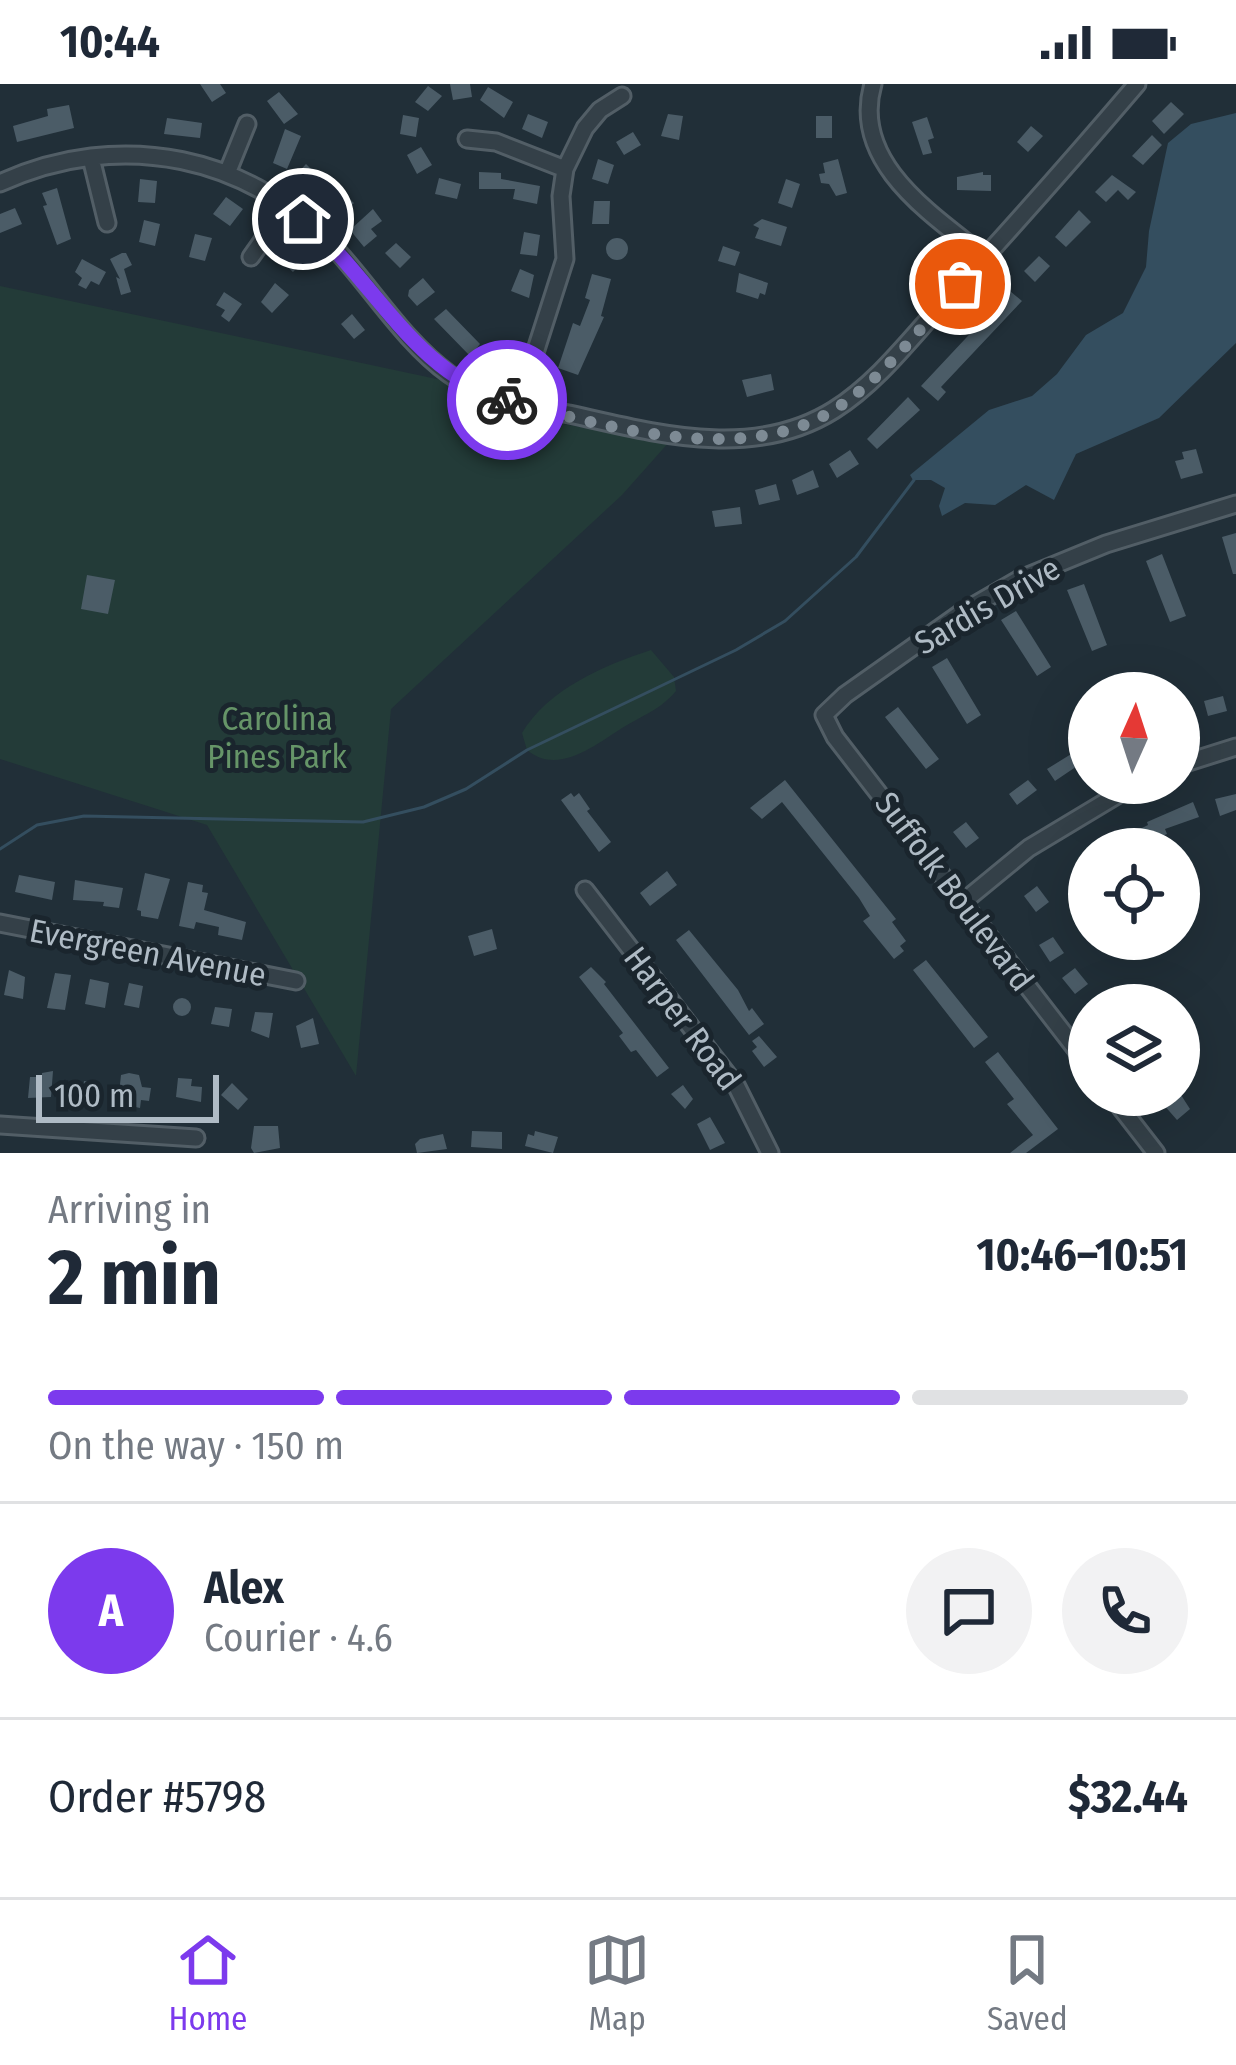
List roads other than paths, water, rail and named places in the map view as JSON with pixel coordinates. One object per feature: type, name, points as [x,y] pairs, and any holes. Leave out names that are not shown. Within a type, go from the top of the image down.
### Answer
[{"type":"street","points":[[873,84],[870,113],[881,159],[926,209],[985,257]]},
{"type":"street","points":[[0,183],[22,173],[91,158],[164,156],[228,171],[287,206],[337,250],[448,374],[492,396],[689,438],[760,436],[814,421],[886,366],[1137,84]]},
{"type":"street","points":[[523,404],[562,273],[565,169],[584,128],[622,96]]},
{"type":"street","points":[[228,171],[247,124]]},
{"type":"street","points":[[466,139],[496,142],[565,169]]},
{"type":"street","points":[[91,158],[106,223]]},
{"type":"street","points":[[250,257],[287,206]]},
{"type":"street","name":"Sardis Drive","points":[[824,716],[845,694],[961,613],[1018,580],[1106,544],[1236,504]]},
{"type":"street","name":"Suffolk Boulevard","points":[[824,716],[835,737],[1068,1039]]},
{"type":"street","points":[[1200,758],[1236,747]]},
{"type":"street","points":[[962,902],[1029,848],[1102,804]]},
{"type":"street","name":"Harper Road","points":[[585,890],[737,1087],[770,1153]]},
{"type":"street","name":"Evergreen Avenue","points":[[0,923],[296,981]]},
{"type":"street","points":[[1128,1116],[1156,1153]]},
{"type":"street","points":[[0,1125],[89,1139],[196,1138]]},
{"type":"water","points":[[1236,113],[1236,343],[1159,418],[1076,454],[1054,500],[1026,485],[995,505],[965,503],[942,516],[939,506],[945,488],[931,480],[913,480],[910,475],[989,410],[1032,396],[1057,374],[1086,335],[1123,313],[1146,267],[1168,143],[1191,124]]},
{"type":"waterway","points":[[0,849],[37,825],[84,816],[363,822],[424,807],[785,621],[856,557],[914,480]]},
{"type":"park label","name":"Carolina Pines Park","points":[[277,737]]}]
